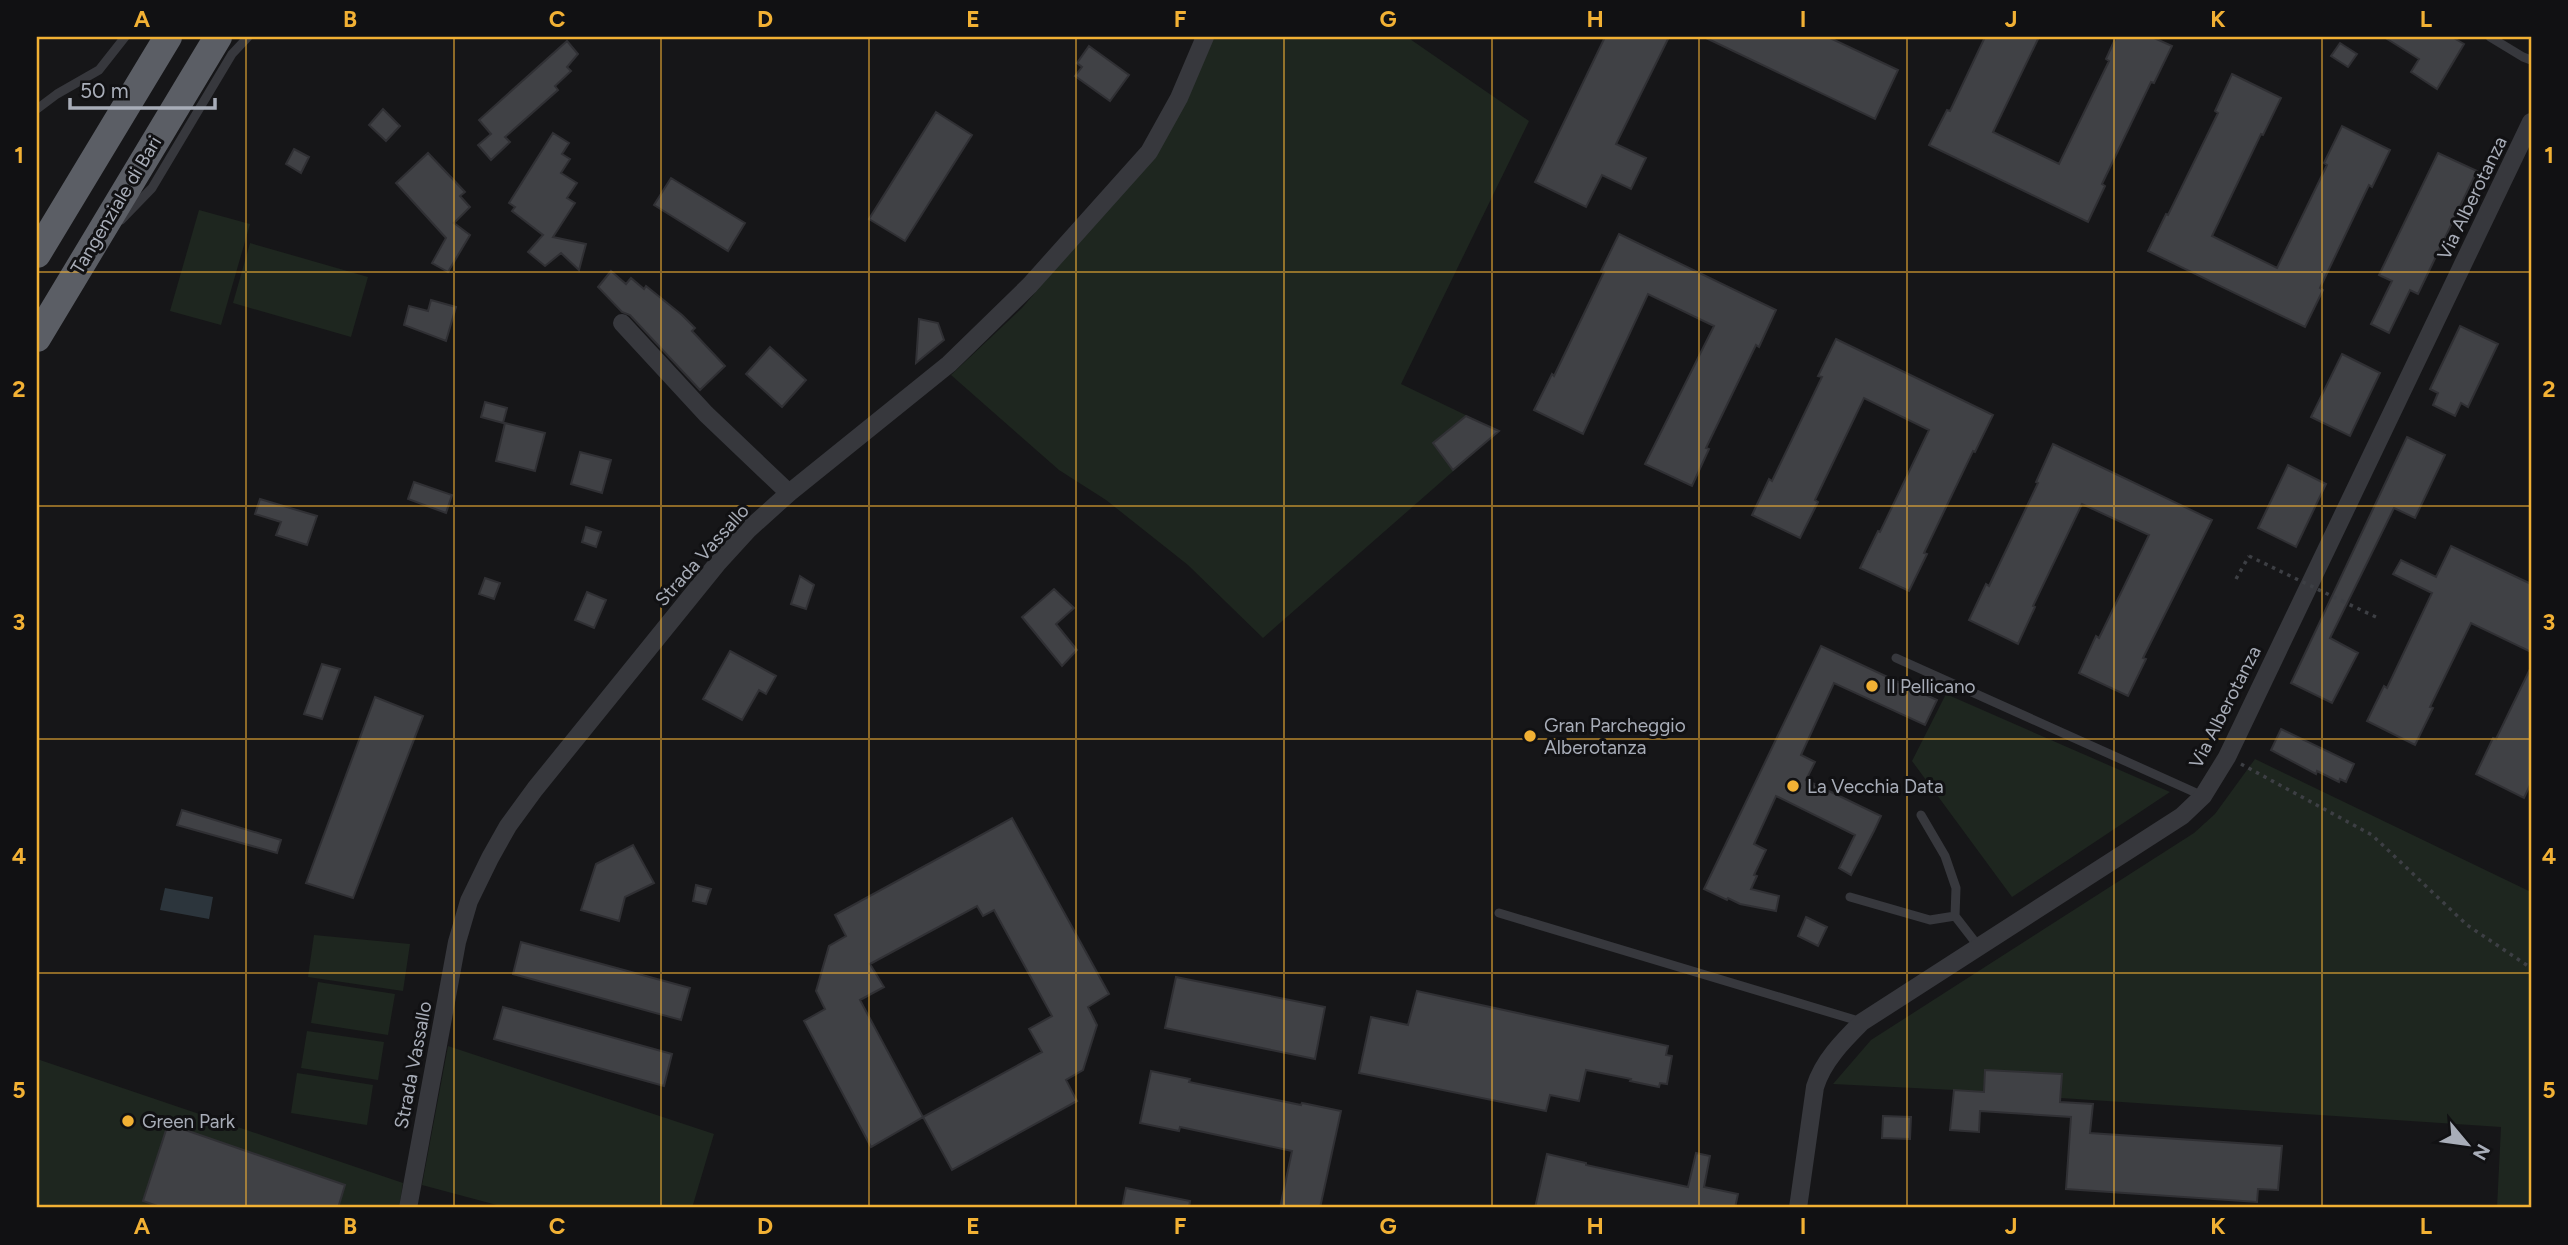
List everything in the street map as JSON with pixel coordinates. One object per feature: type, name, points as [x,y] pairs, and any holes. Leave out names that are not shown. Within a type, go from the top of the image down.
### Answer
[{"type":"highway","points":[[37,254],[168,37]]},
{"type":"highway","name":"Tangenziale di Bari","points":[[37,338],[218,37]]},
{"type":"street","name":"Strada Vassallo","points":[[408,1208],[457,942],[469,901],[508,826],[717,564],[749,529],[789,493],[949,365],[1030,285],[1149,152],[1179,98],[1205,37]]},
{"type":"street","name":"Via Alberotanza","points":[[1798,1208],[1815,1087],[1819,1073],[1843,1040],[1862,1022],[2182,817],[2203,796],[2227,757],[2531,122]]},
{"type":"street","points":[[622,323],[706,414],[789,493]]},
{"type":"lane","points":[[37,109],[99,70],[125,37]]},
{"type":"lane","points":[[84,259],[152,188],[232,54],[248,37]]},
{"type":"lane","points":[[2490,37],[2531,60]]},
{"type":"lane","points":[[1896,658],[2203,796]]},
{"type":"lane","points":[[1921,816],[1945,856],[1956,888],[1955,916],[1979,947]]},
{"type":"lane","points":[[1850,897],[1930,920],[1955,916]]},
{"type":"lane","points":[[1499,913],[1862,1022]]},
{"type":"path","points":[[2236,579],[2249,556],[2376,617]]},
{"type":"path","points":[[2227,757],[2372,835],[2467,925],[2531,968]]},
{"type":"shaded area","points":[[1211,37],[1407,37],[1529,121],[1401,384],[1499,431],[1263,638],[1188,565],[1106,500],[1059,470],[951,375],[1022,308],[1111,204]]},
{"type":"shaded area","points":[[199,210],[250,224],[221,325],[170,311]]},
{"type":"shaded area","points":[[250,243],[368,277],[351,337],[233,303]]},
{"type":"shaded area","points":[[1946,694],[2170,792],[2012,897],[1912,761]]},
{"type":"shaded area","points":[[2255,759],[2531,892],[2531,1208],[2497,1208],[2501,1127],[2061,1098],[2062,1074],[1985,1070],[1983,1094],[1833,1084],[1871,1040],[2194,833],[2215,814]]},
{"type":"shaded area","points":[[165,888],[213,897],[209,919],[160,910]]},
{"type":"shaded area","points":[[314,935],[410,944],[403,991],[308,977]]},
{"type":"shaded area","points":[[318,982],[395,994],[388,1035],[311,1023]]},
{"type":"shaded area","points":[[307,1031],[384,1042],[378,1080],[301,1068]]},
{"type":"shaded area","points":[[448,1046],[714,1134],[692,1208],[508,1208],[422,1185]]},
{"type":"shaded area","name":"Green Park","points":[[37,1059],[403,1183],[399,1208],[37,1208]]},
{"type":"shaded area","points":[[297,1073],[373,1085],[367,1125],[291,1113]]},
{"type":"building","points":[[1605,37],[1669,37],[1616,144],[1646,158],[1631,189],[1602,175],[1586,207],[1535,182]]},
{"type":"building","points":[[1704,37],[1828,37],[1898,70],[1875,119]]},
{"type":"building","points":[[1985,37],[2039,37],[1993,132],[2059,164],[2109,61],[2106,59],[2116,37],[2152,37],[2172,46],[2154,83],[2151,82],[2102,184],[2105,186],[2088,222],[1929,145],[1947,110],[1950,111]]},
{"type":"building","points":[[2384,37],[2452,37],[2464,44],[2437,89],[2411,72],[2419,59]]},
{"type":"building","points":[[567,41],[578,54],[567,67],[571,71],[555,86],[558,90],[505,137],[510,142],[491,160],[478,145],[491,134],[479,120]]},
{"type":"building","points":[[2340,43],[2357,54],[2348,67],[2331,56]]},
{"type":"building","points":[[1089,46],[1129,75],[1110,101],[1075,76],[1082,67],[1077,63]]},
{"type":"building","points":[[2232,74],[2281,98],[2212,236],[2277,268],[2327,165],[2324,163],[2342,126],[2390,150],[2372,187],[2369,185],[2320,288],[2323,290],[2305,327],[2148,251],[2218,113],[2215,111]]},
{"type":"building","points":[[383,109],[400,126],[386,141],[369,125]]},
{"type":"building","points":[[936,112],[972,135],[905,241],[869,219]]},
{"type":"building","points":[[553,133],[569,143],[562,154],[570,159],[561,173],[577,183],[567,198],[575,203],[553,237],[586,244],[579,270],[561,253],[545,266],[528,252],[543,235],[512,211],[515,207],[509,203]]},
{"type":"building","points":[[294,149],[309,157],[301,173],[286,164]]},
{"type":"building","points":[[428,153],[465,192],[460,196],[470,207],[454,223],[470,235],[448,272],[432,263],[446,238],[396,183]]},
{"type":"building","points":[[2438,153],[2477,171],[2418,294],[2410,290],[2389,333],[2371,324],[2392,281],[2379,275]]},
{"type":"building","points":[[671,178],[745,223],[728,251],[654,205]]},
{"type":"building","points":[[1619,234],[1776,310],[1706,448],[1709,449],[1692,486],[1645,464],[1714,326],[1648,294],[1583,434],[1534,410],[1552,374],[1554,376],[1604,272],[1601,271]]},
{"type":"building","points":[[611,271],[626,284],[631,278],[644,289],[646,286],[682,315],[695,328],[692,331],[725,366],[700,390],[630,315],[622,312],[598,287]]},
{"type":"building","points":[[431,300],[456,307],[446,341],[404,325],[409,306],[428,311]]},
{"type":"building","points":[[919,319],[938,323],[944,340],[916,363]]},
{"type":"building","points":[[2460,326],[2498,344],[2468,407],[2461,403],[2455,416],[2433,405],[2438,393],[2430,389]]},
{"type":"building","points":[[1836,339],[1993,415],[1924,553],[1927,554],[1909,591],[1860,568],[1929,430],[1864,398],[1815,500],[1818,502],[1800,538],[1752,515],[1769,479],[1772,481],[1822,377],[1818,376]]},
{"type":"building","points":[[770,347],[806,380],[782,407],[746,374]]},
{"type":"building","points":[[2342,354],[2380,373],[2350,436],[2311,417]]},
{"type":"building","points":[[485,402],[507,408],[503,423],[481,417]]},
{"type":"building","points":[[1466,416],[1499,431],[1453,470],[1433,443]]},
{"type":"building","points":[[505,423],[545,433],[535,471],[496,461]]},
{"type":"building","points":[[2407,437],[2445,455],[2415,518],[2394,508],[2330,638],[2358,653],[2332,703],[2291,683]]},
{"type":"building","points":[[2053,444],[2212,520],[2143,658],[2146,659],[2128,696],[2079,673],[2149,535],[2082,504],[2033,606],[2035,607],[2018,644],[1969,620],[1986,584],[1989,586],[2038,483],[2036,482]]},
{"type":"building","points":[[580,452],[611,460],[602,493],[571,484]]},
{"type":"building","points":[[2288,465],[2326,484],[2296,547],[2258,528]]},
{"type":"building","points":[[414,482],[452,495],[446,513],[408,499]]},
{"type":"building","points":[[260,499],[317,516],[307,545],[276,535],[281,522],[255,514]]},
{"type":"building","points":[[586,527],[601,532],[596,547],[582,542]]},
{"type":"building","points":[[2451,546],[2531,584],[2531,652],[2471,623],[2430,707],[2433,708],[2415,745],[2367,721],[2384,686],[2387,688],[2432,593],[2393,574],[2401,560],[2436,577]]},
{"type":"building","points":[[800,576],[814,585],[806,609],[791,604]]},
{"type":"building","points":[[485,578],[500,583],[494,599],[479,594]]},
{"type":"building","points":[[1054,589],[1074,608],[1056,624],[1077,650],[1062,666],[1022,617]]},
{"type":"building","points":[[587,592],[606,600],[594,628],[575,620]]},
{"type":"building","points":[[1821,646],[1937,700],[1925,725],[1834,683],[1801,755],[1815,762],[1806,780],[1881,816],[1874,831],[1851,875],[1839,868],[1855,835],[1776,796],[1754,844],[1766,850],[1754,875],[1757,876],[1751,889],[1779,896],[1776,911],[1740,904],[1728,898],[1727,900],[1704,889]]},
{"type":"building","points":[[730,651],[776,676],[766,694],[759,690],[742,720],[703,699]]},
{"type":"building","points":[[322,664],[340,669],[322,719],[304,714]]},
{"type":"building","points":[[2531,667],[2531,783],[2524,798],[2476,774]]},
{"type":"building","points":[[375,697],[423,716],[353,898],[306,883]]},
{"type":"building","points":[[2281,729],[2354,764],[2346,782],[2340,779],[2339,782],[2317,771],[2316,774],[2271,750]]},
{"type":"building","points":[[182,810],[281,840],[277,853],[177,825]]},
{"type":"building","points":[[1012,818],[1109,994],[1088,1007],[1097,1025],[1083,1070],[1066,1080],[1077,1101],[952,1170],[923,1117],[871,1147],[804,1021],[825,1009],[816,991],[829,946],[846,936],[835,915]],"holes":[[[977,906],[983,916],[994,910],[1052,1016],[1029,1029],[1042,1052],[923,1117],[860,1000],[884,987],[870,964]]]},
{"type":"building","points":[[633,845],[654,883],[625,897],[619,921],[581,910],[596,864]]},
{"type":"building","points":[[696,885],[711,889],[706,904],[693,901]]},
{"type":"building","points":[[1806,917],[1827,927],[1818,946],[1798,936]]},
{"type":"building","points":[[521,942],[690,988],[681,1020],[513,974]]},
{"type":"building","points":[[1176,977],[1325,1007],[1315,1059],[1165,1028]]},
{"type":"building","points":[[1417,991],[1668,1046],[1666,1055],[1672,1056],[1667,1084],[1660,1083],[1659,1087],[1586,1070],[1579,1101],[1550,1095],[1546,1111],[1359,1073],[1371,1017],[1408,1025]]},
{"type":"building","points":[[503,1007],[672,1054],[664,1086],[494,1039]]},
{"type":"building","points":[[1985,1070],[2062,1074],[2060,1102],[2093,1104],[2090,1133],[2282,1146],[2278,1190],[2258,1189],[2257,1202],[2066,1189],[2071,1117],[1980,1111],[1979,1132],[1950,1130],[1954,1090],[1984,1092]]},
{"type":"building","points":[[1151,1071],[1190,1079],[1189,1082],[1341,1111],[1320,1208],[1280,1208],[1292,1151],[1180,1127],[1179,1131],[1140,1123]]},
{"type":"building","points":[[1883,1116],[1911,1117],[1910,1139],[1882,1138]]},
{"type":"building","points":[[168,1124],[345,1185],[338,1208],[163,1208],[143,1201]]},
{"type":"building","points":[[1696,1153],[1710,1156],[1704,1187],[1738,1194],[1735,1208],[1535,1208],[1547,1154],[1688,1187]]},
{"type":"building","points":[[1126,1188],[1190,1201],[1189,1208],[1122,1208]]},
{"type":"place","name":"Il Pellicano","points":[[1872,686]]},
{"type":"place","name":"Gran Parcheggio Alberotanza","points":[[1530,736]]},
{"type":"place","name":"La Vecchia Data","points":[[1793,786]]},
{"type":"place","name":"Green Park","points":[[128,1121]]}]
